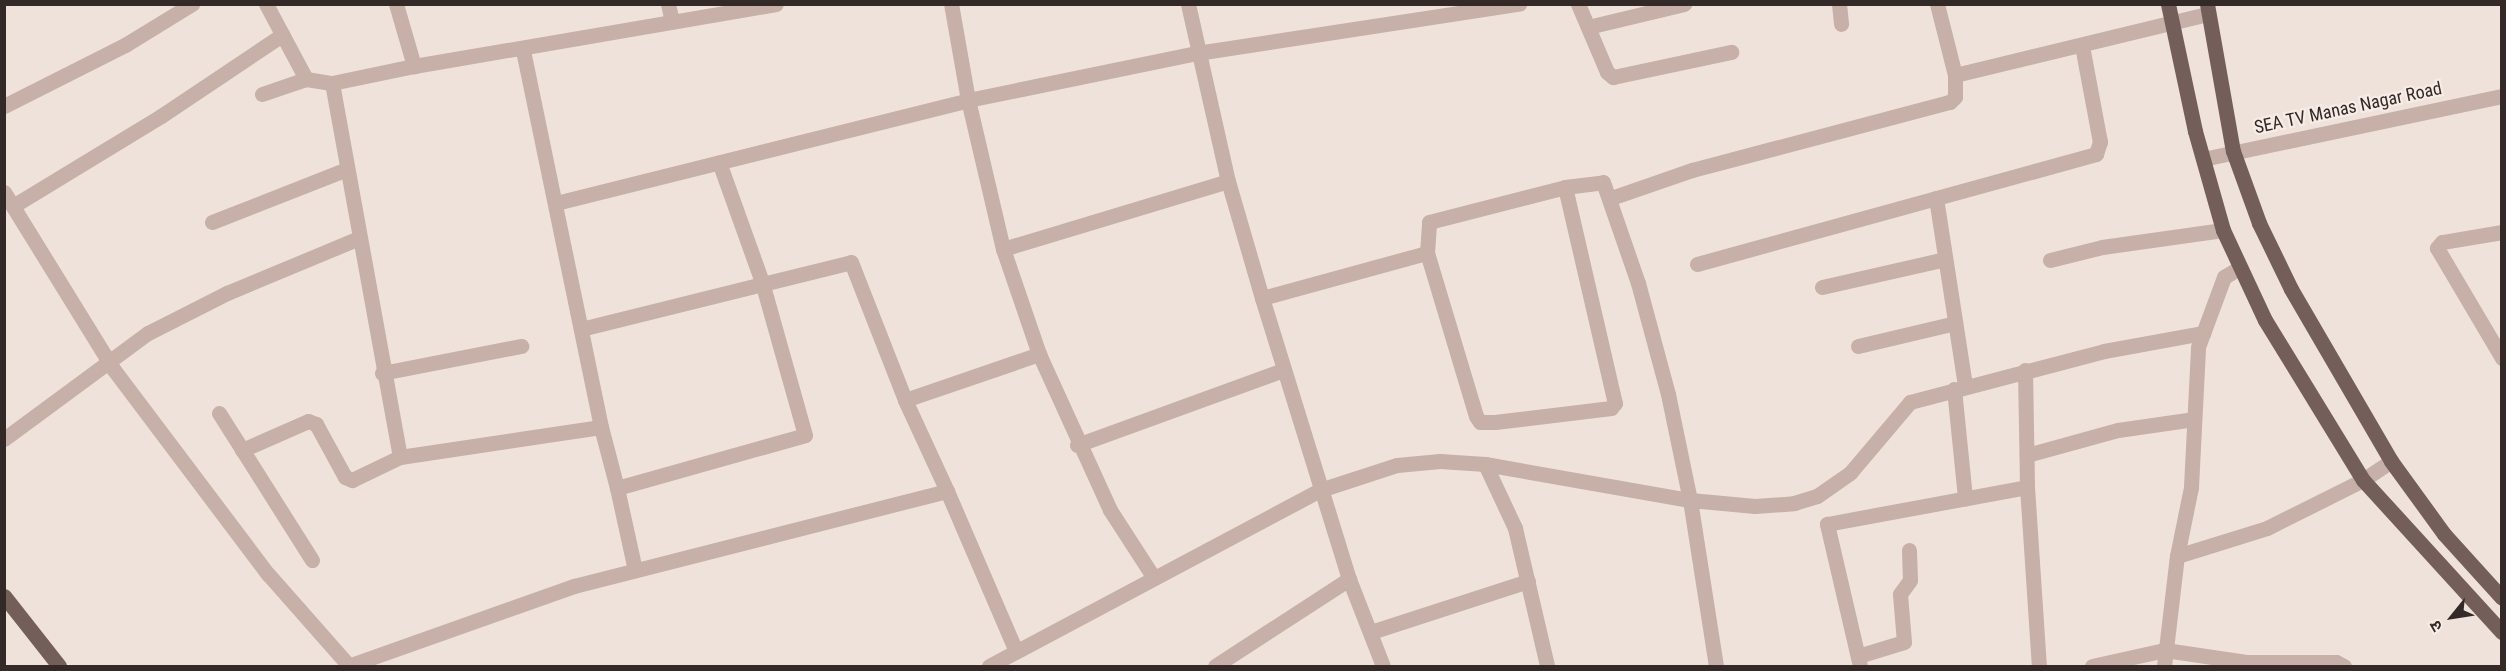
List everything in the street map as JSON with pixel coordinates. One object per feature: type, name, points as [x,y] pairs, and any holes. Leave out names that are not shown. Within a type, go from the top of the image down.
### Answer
[{"type":"main road","points":[[2168,4],[2171,26],[2203,159],[2223,230],[2265,320],[2363,480],[2502,632]]},
{"type":"main road","points":[[2207,9],[2233,151],[2259,223],[2291,289],[2391,461],[2444,534],[2502,598]]},
{"type":"main road","points":[[4,596],[59,666]]},
{"type":"street","points":[[4,106],[125,45],[192,4]]},
{"type":"street","points":[[266,4],[306,80]]},
{"type":"street","points":[[396,4],[414,66]]},
{"type":"street","points":[[668,4],[672,22]]},
{"type":"street","points":[[262,94],[306,80],[332,83],[414,66],[776,4]]},
{"type":"street","points":[[951,4],[968,100],[1003,249],[1039,354],[1077,445],[1110,510],[1154,578]]},
{"type":"street","points":[[1188,4],[1197,52],[1228,181],[1283,370],[1349,579],[1383,666]]},
{"type":"street","points":[[556,203],[968,100],[1197,52],[1464,8],[1519,4]]},
{"type":"street","points":[[1578,4],[1607,72],[1613,77],[1731,52]]},
{"type":"street","points":[[1588,27],[1684,4]]},
{"type":"street","points":[[1839,4],[1841,24]]},
{"type":"street","points":[[1611,198],[1692,170],[1950,102],[1955,97],[1955,75],[1937,4]]},
{"type":"street","points":[[1955,75],[2171,26],[2207,9]]},
{"type":"street","points":[[13,206],[33,191],[161,116],[282,35]]},
{"type":"street","points":[[1697,264],[2096,154],[2100,142],[2082,46]]},
{"type":"street","points":[[523,49],[601,427],[635,570]]},
{"type":"street","points":[[332,83],[382,374],[400,457]]},
{"type":"street","name":"SEA TV Manas Nagar Road","points":[[2203,159],[2502,96]]},
{"type":"street","points":[[617,488],[805,435],[762,282],[720,162]]},
{"type":"street","points":[[212,222],[347,169]]},
{"type":"street","points":[[1003,249],[1228,181]]},
{"type":"street","points":[[1565,187],[1615,403],[1611,408],[1480,422],[1427,253],[1426,227],[1432,220],[1565,187],[1599,181],[1608,188],[1665,382],[1690,500],[1716,666]]},
{"type":"street","points":[[4,192],[110,364],[268,574],[348,666],[574,586],[947,491]]},
{"type":"street","points":[[1936,198],[1955,323],[1965,498]]},
{"type":"street","points":[[2050,260],[2102,247],[2223,230]]},
{"type":"street","points":[[2500,353],[2438,246],[2502,232]]},
{"type":"street","points":[[4,440],[110,364],[148,333],[188,311],[359,238]]},
{"type":"street","points":[[1262,298],[1427,253]]},
{"type":"street","points":[[1822,287],[1946,259]]},
{"type":"street","points":[[581,329],[762,282],[851,262],[905,400],[1016,651]]},
{"type":"street","points":[[2164,666],[2176,556],[2191,487],[2198,347],[2224,277],[2239,268]]},
{"type":"street","points":[[1858,346],[1955,323]]},
{"type":"street","points":[[989,666],[1320,490],[1397,465],[1440,461],[1485,464],[1690,500],[1772,506],[1817,496],[1860,463],[1904,406],[1960,387],[2025,370],[2203,333]]},
{"type":"street","points":[[382,374],[521,345]]},
{"type":"street","points":[[905,400],[1039,354]]},
{"type":"street","points":[[1077,445],[1283,370]]},
{"type":"street","points":[[2025,370],[2027,487],[2039,666]]},
{"type":"street","points":[[219,412],[312,560]]},
{"type":"street","points":[[2027,455],[2118,430],[2194,419]]},
{"type":"street","points":[[243,450],[303,420],[316,424],[349,479],[400,457],[601,427]]},
{"type":"street","points":[[2176,556],[2267,528],[2363,480],[2391,461]]},
{"type":"street","points":[[1485,464],[1513,522],[1547,666]]},
{"type":"street","points":[[1909,550],[1910,580],[1900,594],[1904,642],[1859,661],[1827,524],[2027,487]]},
{"type":"street","points":[[1215,666],[1349,579]]},
{"type":"street","points":[[1371,632],[1528,581]]},
{"type":"street","points":[[2092,666],[2165,650],[2246,662],[2307,665],[2336,662],[2344,666]]}]
